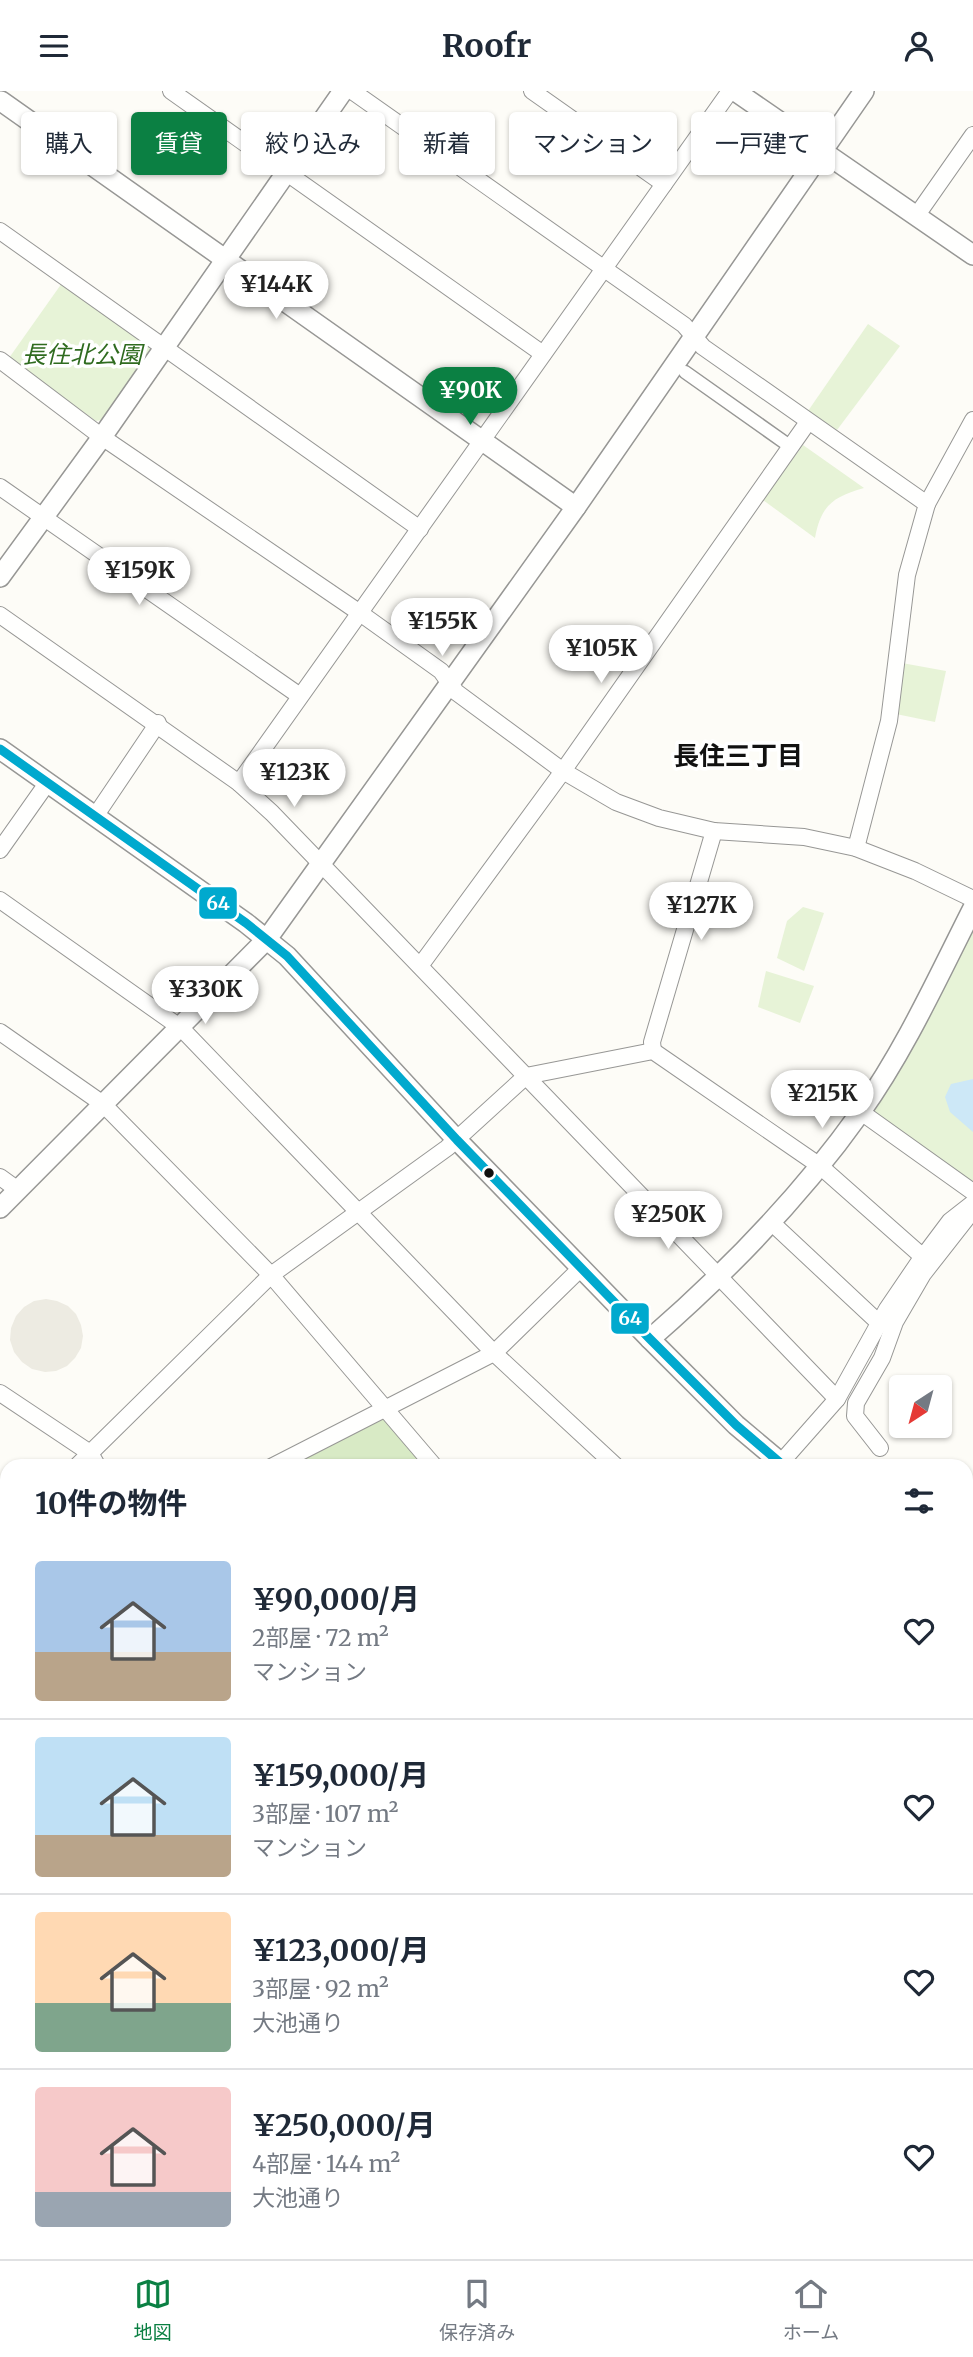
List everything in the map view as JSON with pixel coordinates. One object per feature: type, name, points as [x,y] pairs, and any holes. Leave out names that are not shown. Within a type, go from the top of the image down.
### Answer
[{"type":"street","points":[[8,91],[0,101],[576,507]]},
{"type":"street","points":[[171,91],[241,140]]},
{"type":"street","points":[[328,112],[343,91]]},
{"type":"street","points":[[352,91],[684,325],[703,347],[927,503]]},
{"type":"street","points":[[532,91],[664,184]]},
{"type":"street","points":[[239,783],[732,91],[764,112]]},
{"type":"street","points":[[835,133],[864,91]]},
{"type":"street","points":[[917,215],[973,135]]},
{"type":"street","points":[[835,158],[973,255]]},
{"type":"street","points":[[0,576],[102,437],[284,175]]},
{"type":"street","points":[[290,175],[543,354]]},
{"type":"street","points":[[0,1208],[267,939],[576,507],[806,175]]},
{"type":"street","points":[[0,231],[420,529]]},
{"type":"street","points":[[0,360],[102,437],[441,671],[456,692],[563,771],[616,802],[659,818],[714,831],[804,837],[856,848],[915,871],[973,899]]},
{"type":"street","points":[[685,372],[790,447]]},
{"type":"street","points":[[856,848],[889,721],[907,575],[927,503],[973,420]]},
{"type":"street","points":[[420,966],[563,771],[808,422]]},
{"type":"street","points":[[0,487],[300,696]]},
{"type":"street","points":[[0,615],[158,723],[239,783],[322,863],[837,1399]]},
{"type":"street","points":[[96,815],[158,723]]},
{"type":"street","points":[[0,749],[96,815],[267,939],[286,956],[457,1140],[650,1339],[736,1425],[774,1459]]},
{"type":"street","points":[[0,851],[48,782]]},
{"type":"street","points":[[653,1051],[652,1042],[714,831]]},
{"type":"street","points":[[0,900],[181,1028],[494,1353],[608,1459]]},
{"type":"street","points":[[650,1339],[771,1222],[820,1166],[861,1112],[899,1051],[973,908]]},
{"type":"street","points":[[0,1032],[103,1104],[271,1275],[428,1459]]},
{"type":"street","points":[[95,1459],[271,1275],[457,1140],[526,1076],[653,1051],[820,1166],[923,1257]]},
{"type":"street","points":[[861,1112],[971,1201]]},
{"type":"street","points":[[0,1177],[18,1190]]},
{"type":"street","points":[[786,1459],[837,1399],[879,1323],[923,1257],[950,1221],[971,1201]]},
{"type":"street","points":[[880,1448],[855,1416],[856,1403],[882,1358],[895,1322],[923,1274],[966,1219],[971,1201]]},
{"type":"street","points":[[771,1222],[879,1323]]},
{"type":"street","points":[[287,1459],[494,1353],[582,1267]]},
{"type":"street","points":[[0,1393],[93,1459]]},
{"type":"green space","name":"長住北公園","points":[[62,283],[149,346],[151,352],[102,420],[96,421],[9,358]]},
{"type":"green space","points":[[868,324],[900,346],[837,430],[808,411]]},
{"type":"green space","points":[[803,445],[864,488],[844,495],[830,504],[821,518],[815,538],[763,500]]},
{"type":"green space","points":[[902,663],[946,671],[935,722],[896,714]]},
{"type":"green space","points":[[803,907],[824,913],[804,971],[777,958],[787,921]]},
{"type":"green space","points":[[973,908],[973,1192],[861,1112]]},
{"type":"green space","points":[[766,971],[814,986],[800,1023],[758,1007]]},
{"type":"green space","points":[[385,1412],[418,1459],[295,1459]]},
{"type":"shaded area","points":[[46,1299],[68,1306],[76,1314],[83,1336],[81,1348],[67,1366],[45,1372],[32,1369],[22,1362],[14,1352],[10,1340],[16,1316],[34,1301]]},
{"type":"water","points":[[973,1079],[973,1132],[950,1112],[945,1097],[951,1084]]},
{"type":"transit line","name":"64","points":[[0,749],[246,923],[287,956],[457,1140],[650,1339],[736,1425],[776,1459]]},
{"type":"district","name":"長住三丁目","points":[[738,755]]}]
